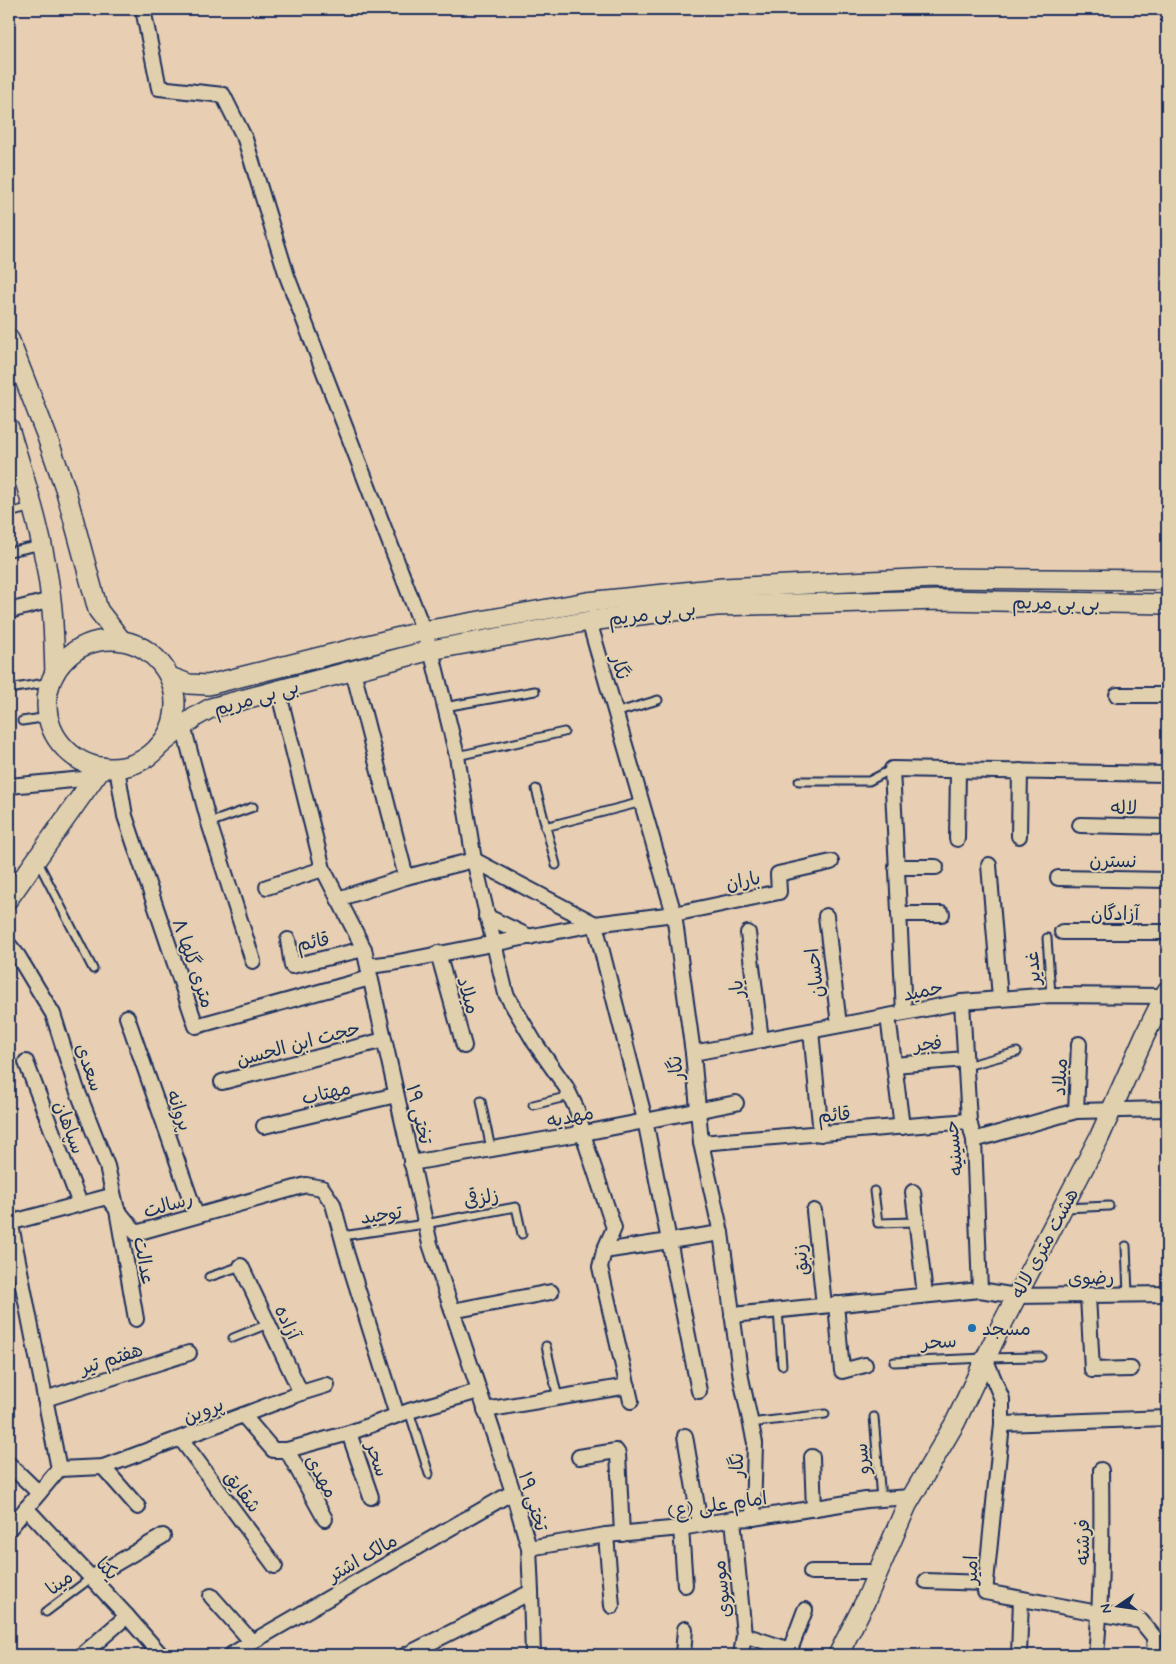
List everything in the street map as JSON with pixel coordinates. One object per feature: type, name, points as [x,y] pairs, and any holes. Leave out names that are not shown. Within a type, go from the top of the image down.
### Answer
[{"type":"street","points":[[144,9],[159,88],[223,95],[245,139],[287,276],[431,650],[457,756],[474,860],[492,944],[506,994],[578,1110],[587,1147],[614,1228],[600,1266],[632,1401]]},
{"type":"street","points":[[9,339],[46,434],[64,488],[98,610],[121,640]]},
{"type":"street","points":[[9,428],[42,545],[51,600],[53,677],[48,699],[49,716],[56,735],[67,750],[104,771]]},
{"type":"street","name":"بی بی مریم","points":[[170,677],[188,684],[208,685],[424,631],[587,602],[722,588],[933,578],[1167,580]]},
{"type":"street","points":[[9,611],[51,600]]},
{"type":"street","name":"بی بی مریم","points":[[159,746],[195,717],[211,708],[431,650],[589,621],[716,606],[940,600],[1167,604]]},
{"type":"street","name":"نگار","points":[[589,621],[674,914],[702,1143],[721,1233],[741,1378],[755,1443],[753,1518]]},
{"type":"street","points":[[9,786],[104,771],[140,761],[159,746],[170,731],[175,713],[175,695],[170,677],[158,660],[142,647],[121,640],[102,640],[89,643],[72,653],[53,677]]},
{"type":"street","points":[[353,671],[406,877]]},
{"type":"street","name":"تختی ۱۹","points":[[278,690],[323,869],[364,949],[430,1244],[513,1492],[529,1548],[533,1655]]},
{"type":"street","points":[[1117,694],[1167,695]]},
{"type":"street","points":[[184,726],[209,823],[253,961]]},
{"type":"street","points":[[904,1013],[892,769],[1167,774]]},
{"type":"street","points":[[957,838],[958,770]]},
{"type":"street","points":[[9,898],[36,858],[104,771]]},
{"type":"street","name":"۸ متری گلها","points":[[104,771],[125,816],[196,1026],[369,972]]},
{"type":"street","points":[[1019,836],[1020,771]]},
{"type":"street","name":"لاله","points":[[1080,825],[1167,826]]},
{"type":"street","points":[[338,899],[406,877],[474,860],[595,924],[645,1120],[699,1391]]},
{"type":"street","name":"باران","points":[[674,914],[779,892],[778,874],[831,862]]},
{"type":"street","points":[[989,865],[1000,998]]},
{"type":"street","points":[[896,866],[936,867]]},
{"type":"street","points":[[267,887],[323,869]]},
{"type":"street","name":"نسترن","points":[[1058,878],[1167,880]]},
{"type":"street","points":[[369,972],[393,963],[438,953],[595,924],[674,914]]},
{"type":"street","points":[[899,914],[942,914]]},
{"type":"street","points":[[486,916],[530,937]]},
{"type":"street","name":"احسان","points":[[826,916],[839,1025]]},
{"type":"street","name":"آزادگان","points":[[1062,932],[1167,932]]},
{"type":"street","name":"یار","points":[[748,933],[761,1040]]},
{"type":"street","name":"قائم","points":[[288,940],[292,966],[364,949]]},
{"type":"street","name":"سعدی","points":[[9,945],[18,956],[53,1014],[76,1087],[107,1166],[118,1210]]},
{"type":"street","name":"میلاد","points":[[438,953],[464,1046]]},
{"type":"street","name":"حمید","points":[[692,1053],[962,1002],[1051,995],[1165,998]]},
{"type":"street","name":"هشت متری لاله","points":[[838,1655],[865,1602],[911,1497],[955,1422],[1016,1296],[1112,1109],[1145,1035],[1165,998]]},
{"type":"street","name":"حسینیه","points":[[962,1002],[969,1121],[974,1140],[980,1290]]},
{"type":"street","points":[[888,1016],[902,1127]]},
{"type":"street","name":"پروانه","points":[[127,1017],[196,1215]]},
{"type":"street","points":[[811,1030],[821,1134]]},
{"type":"street","name":"حجت ابن الحسن","points":[[222,1082],[384,1040]]},
{"type":"street","name":"میلاد","points":[[1076,1111],[1080,1044]]},
{"type":"street","name":"سپاهان","points":[[26,1062],[80,1204]]},
{"type":"street","name":"فجر","points":[[894,1065],[965,1063]]},
{"type":"street","name":"مهتاب","points":[[264,1126],[396,1095]]},
{"type":"street","name":"مهدیه","points":[[411,1163],[584,1133],[736,1103]]},
{"type":"street","points":[[974,1140],[1076,1111],[1167,1109]]},
{"type":"street","name":"قائم","points":[[702,1143],[969,1121]]},
{"type":"street","name":"رسالت","points":[[59,1469],[9,1220],[107,1197],[136,1233],[306,1185],[322,1188],[333,1204],[342,1236]]},
{"type":"street","points":[[912,1192],[925,1295]]},
{"type":"street","name":"عدالت","points":[[118,1210],[136,1319]]},
{"type":"street","name":"زنبق","points":[[814,1211],[830,1305]]},
{"type":"street","points":[[604,1251],[721,1233]]},
{"type":"street","points":[[342,1236],[403,1413]]},
{"type":"street","name":"آزاده","points":[[241,1266],[301,1393]]},
{"type":"street","name":"رضوی","points":[[732,1315],[980,1290],[1016,1296],[1167,1294]]},
{"type":"street","points":[[452,1311],[551,1292]]},
{"type":"street","points":[[1088,1296],[1092,1370],[1131,1370]]},
{"type":"street","points":[[830,1305],[842,1371],[865,1365]]},
{"type":"street","name":"هفتم تیر","points":[[45,1399],[189,1353]]},
{"type":"street","name":"امیر","points":[[985,1358],[1002,1399],[1002,1424],[985,1592],[1141,1621],[1154,1637],[1155,1655]]},
{"type":"street","points":[[243,1415],[301,1393],[327,1386]]},
{"type":"street","points":[[485,1410],[628,1386]]},
{"type":"street","points":[[287,1450],[349,1433],[403,1413],[479,1391]]},
{"type":"street","name":"پروین","points":[[59,1469],[103,1467],[243,1415],[273,1450],[287,1450]]},
{"type":"street","points":[[1002,1424],[1167,1418]]},
{"type":"street","name":"سحر","points":[[349,1433],[371,1497]]},
{"type":"street","points":[[685,1436],[700,1524]]},
{"type":"street","name":"شقایق","points":[[181,1439],[275,1566]]},
{"type":"street","name":"مهدی","points":[[287,1450],[325,1519]]},
{"type":"street","points":[[579,1457],[616,1451],[618,1454],[622,1534]]},
{"type":"street","points":[[812,1457],[814,1509]]},
{"type":"street","points":[[9,1464],[39,1493]]},
{"type":"street","points":[[103,1467],[138,1507]]},
{"type":"street","points":[[9,1529],[59,1469]]},
{"type":"street","name":"فرشته","points":[[1096,1655],[1100,1613],[1101,1470]]},
{"type":"street","name":"مالک اشتر","points":[[232,1655],[513,1492]]},
{"type":"street","name":"امام علی (ع)","points":[[529,1548],[606,1535],[681,1528],[733,1519],[753,1518],[882,1499],[911,1497]]},
{"type":"street","name":"یکتا","points":[[26,1508],[161,1655]]},
{"type":"street","name":"موسوی","points":[[733,1519],[744,1635],[741,1655]]},
{"type":"street","points":[[681,1528],[685,1585]]},
{"type":"street","points":[[606,1535],[612,1606]]},
{"type":"street","points":[[91,1578],[163,1536]]},
{"type":"street","points":[[811,1572],[878,1572]]},
{"type":"street","points":[[926,1581],[986,1583]]},
{"type":"street","points":[[408,1655],[531,1592]]},
{"type":"street","points":[[211,1596],[252,1642]]},
{"type":"street","points":[[1019,1655],[1021,1599]]},
{"type":"street","points":[[744,1635],[790,1650],[805,1610]]},
{"type":"street","points":[[82,1655],[127,1616]]},
{"type":"street","points":[[683,1655],[685,1629]]},
{"type":"lane","points":[[9,514],[32,507]]},
{"type":"lane","points":[[9,552],[42,545]]},
{"type":"lane","points":[[9,689],[53,677]]},
{"type":"lane","points":[[444,707],[536,691]]},
{"type":"lane","points":[[615,713],[658,700]]},
{"type":"lane","points":[[22,721],[49,716]]},
{"type":"lane","points":[[457,756],[564,732]]},
{"type":"lane","points":[[799,781],[870,781],[892,769]]},
{"type":"lane","points":[[536,788],[556,865]]},
{"type":"lane","points":[[545,827],[642,802]]},
{"type":"lane","points":[[209,823],[253,807]]},
{"type":"lane","points":[[36,858],[93,969]]},
{"type":"lane","name":"غدیر","points":[[1047,938],[1051,995]]},
{"type":"lane","points":[[965,1063],[1017,1052]]},
{"type":"lane","points":[[533,1104],[570,1096]]},
{"type":"lane","points":[[481,1101],[491,1149]]},
{"type":"lane","points":[[874,1191],[878,1223],[916,1222]]},
{"type":"lane","points":[[1062,1208],[1108,1206]]},
{"type":"lane","name":"زلزقی","points":[[425,1224],[516,1207],[522,1234]]},
{"type":"lane","name":"توحید","points":[[342,1236],[425,1224]]},
{"type":"lane","points":[[1126,1246],[1128,1294]]},
{"type":"lane","points":[[209,1277],[241,1266]]},
{"type":"lane","points":[[778,1310],[782,1365]]},
{"type":"lane","points":[[234,1338],[268,1324]]},
{"type":"lane","points":[[546,1346],[558,1398]]},
{"type":"lane","name":"سحر","points":[[894,1362],[1041,1357]]},
{"type":"lane","points":[[403,1413],[429,1474]]},
{"type":"lane","points":[[750,1423],[825,1414]]},
{"type":"lane","name":"سرو","points":[[874,1417],[882,1499]]},
{"type":"lane","name":"مینا","points":[[46,1612],[91,1578]]},
{"type":"place","name":"مسجد","points":[[972,1328]]}]
